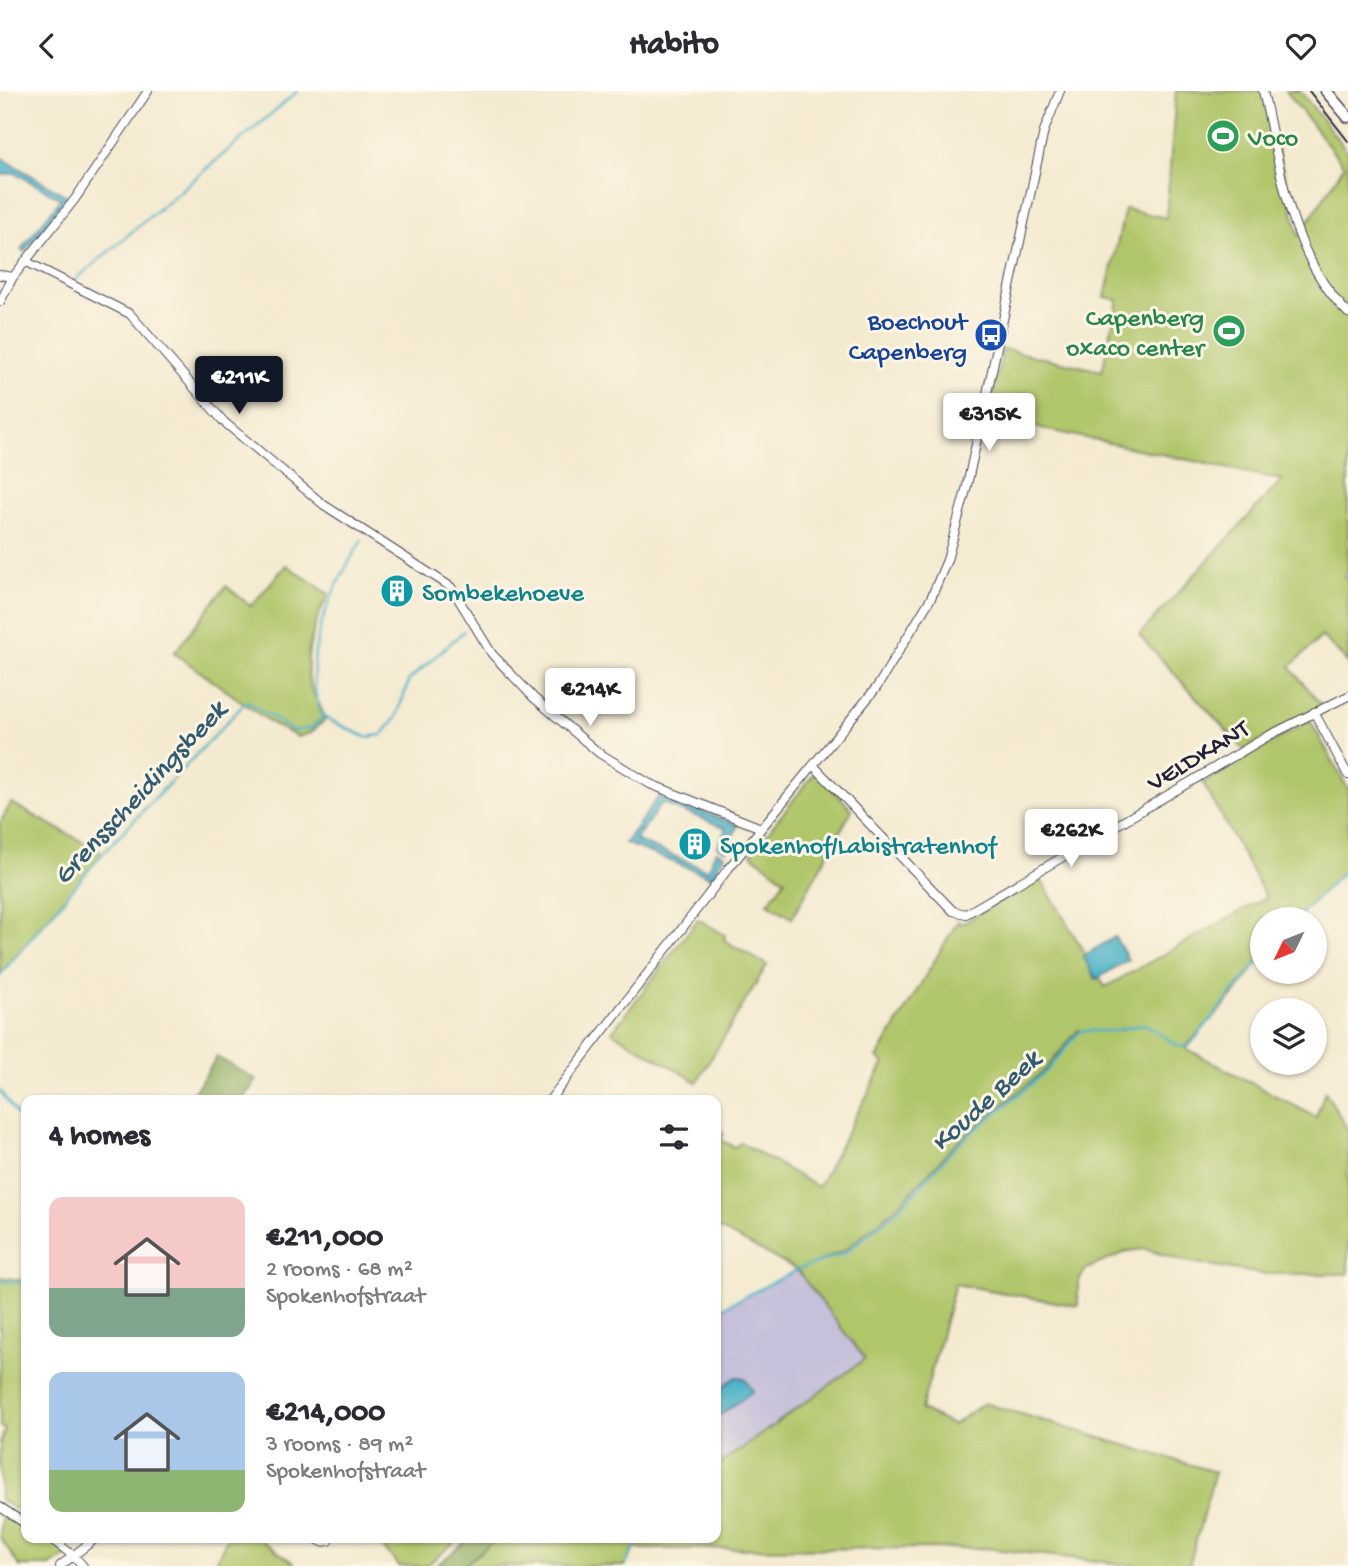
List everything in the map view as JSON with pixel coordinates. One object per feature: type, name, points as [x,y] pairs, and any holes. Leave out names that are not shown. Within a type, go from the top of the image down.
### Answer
[{"type":"main road","points":[[1326,91],[1348,117]]},
{"type":"main road","points":[[1333,91],[1348,111]]},
{"type":"street","points":[[0,302],[13,277],[75,199],[148,91]]},
{"type":"street","points":[[554,1095],[761,828],[895,663],[932,599],[947,561],[966,490],[1044,131],[1059,91]]},
{"type":"street","points":[[1263,91],[1290,209],[1303,248],[1321,284],[1348,313]]},
{"type":"street","points":[[25,261],[130,314],[208,406],[234,431],[324,505],[451,587],[492,654],[534,698],[599,753],[650,784],[761,828]]},
{"type":"street","points":[[0,275],[13,277]]},
{"type":"street","name":"VELDKANT","points":[[813,765],[953,911],[966,914],[1314,712],[1348,696]]},
{"type":"street","points":[[1314,712],[1348,775]]},
{"type":"street","points":[[0,1507],[21,1521]]},
{"type":"street","points":[[57,1543],[83,1566]]},
{"type":"street","points":[[60,1566],[90,1543]]},
{"type":"shaded area","points":[[797,1270],[865,1359],[721,1463],[721,1308]]},
{"type":"green space","points":[[1176,91],[1263,91],[1299,236],[1344,166],[1286,91],[1300,91],[1348,152],[1348,572],[1344,576],[1348,581],[1348,663],[1322,636],[1290,667],[1323,707],[1244,750],[1139,635],[1282,480],[988,417],[1003,349],[1102,371],[1118,300],[1105,297],[1125,209],[1166,218]]},
{"type":"green space","points":[[286,565],[329,594],[314,628],[308,654],[309,679],[325,720],[310,733],[298,737],[274,725],[174,653],[226,586],[251,606]]},
{"type":"green space","points":[[1310,720],[1348,789],[1348,867],[1308,907],[1250,907],[1250,973],[1233,996],[1185,1048],[1316,1117],[1325,1091],[1348,1130],[1348,1274],[1262,1274],[1184,1261],[1145,1249],[1128,1251],[1086,1269],[1078,1283],[1078,1306],[955,1284],[921,1410],[953,1425],[984,1403],[1215,1472],[1189,1566],[1141,1566],[984,1548],[634,1549],[625,1566],[463,1566],[491,1543],[721,1543],[721,1463],[865,1359],[797,1270],[721,1230],[721,1140],[734,1147],[741,1143],[818,1187],[884,1063],[877,1058],[958,921],[961,924],[1040,878],[1105,987],[1266,897],[1203,783]],"holes":[[[1079,1029],[1046,1072],[958,1144],[901,1207],[845,1253],[815,1263],[845,1250],[899,1205],[957,1142],[1045,1070]]]},
{"type":"green space","points":[[813,775],[819,775],[852,810],[792,918],[768,903],[785,880],[751,854]]},
{"type":"green space","points":[[11,803],[103,853],[0,975],[0,823]]},
{"type":"green space","points":[[698,919],[725,935],[724,940],[767,965],[697,1082],[612,1032]]},
{"type":"green space","points":[[217,1057],[257,1080],[246,1095],[192,1095]]},
{"type":"green space","points":[[0,1277],[21,1280],[21,1512],[0,1500],[0,1443],[5,1429],[0,1427]]},
{"type":"green space","points":[[2,1512],[21,1524],[21,1543],[54,1543],[65,1556],[50,1566],[19,1566],[0,1537]]},
{"type":"green space","points":[[225,1543],[265,1543],[294,1563],[292,1566],[214,1566]]},
{"type":"green space","points":[[385,1543],[454,1543],[426,1566],[399,1566],[382,1546]]},
{"type":"green space","points":[[464,1543],[491,1543],[463,1566],[436,1566]]},
{"type":"water","points":[[0,157],[67,196],[67,202],[24,252],[21,249],[61,199],[15,173],[0,175]]},
{"type":"water","points":[[659,796],[738,825],[726,851],[717,847],[726,828],[662,803],[635,840],[707,870],[716,851],[724,855],[711,877],[625,843]]},
{"type":"water","points":[[1115,937],[1128,960],[1096,979],[1083,956]]},
{"type":"water","points":[[736,1377],[744,1378],[753,1391],[721,1414],[721,1388]]},
{"type":"waterway","points":[[75,280],[298,91]]},
{"type":"waterway","points":[[323,717],[316,695],[315,649],[329,603],[362,540]]},
{"type":"waterway","points":[[323,717],[366,737],[382,735],[396,718],[409,680],[464,631]]},
{"type":"waterway","name":"Grensscheidingsbeek","points":[[0,975],[103,853],[247,701],[293,731],[311,728],[323,717]]},
{"type":"waterway","name":"Koude Beek","points":[[1308,907],[1348,867]]},
{"type":"waterway","name":"Koude Beek","points":[[721,1308],[797,1270],[845,1253],[901,1207],[958,1144],[1046,1072],[1080,1031],[1112,1031],[1145,1024],[1178,1046],[1189,1046],[1250,972]]},
{"type":"waterway","name":"Grensscheidingsbeek","points":[[0,1091],[21,1120]]},
{"type":"waterway","points":[[0,1281],[21,1283]]},
{"type":"waterway","name":"Koude Beek","points":[[625,1566],[638,1543]]},
{"type":"tram line","points":[[1309,91],[1348,141]]},
{"type":"place","name":"Voco","points":[[1223,136]]},
{"type":"place","name":"Capenberg oxaco center","points":[[1229,331]]},
{"type":"place","name":"Boechout Capenberg","points":[[991,335]]},
{"type":"place","name":"Sombekehoeve","points":[[397,591]]},
{"type":"place","name":"Spokenhof/Labistratenhof","points":[[695,844]]}]
